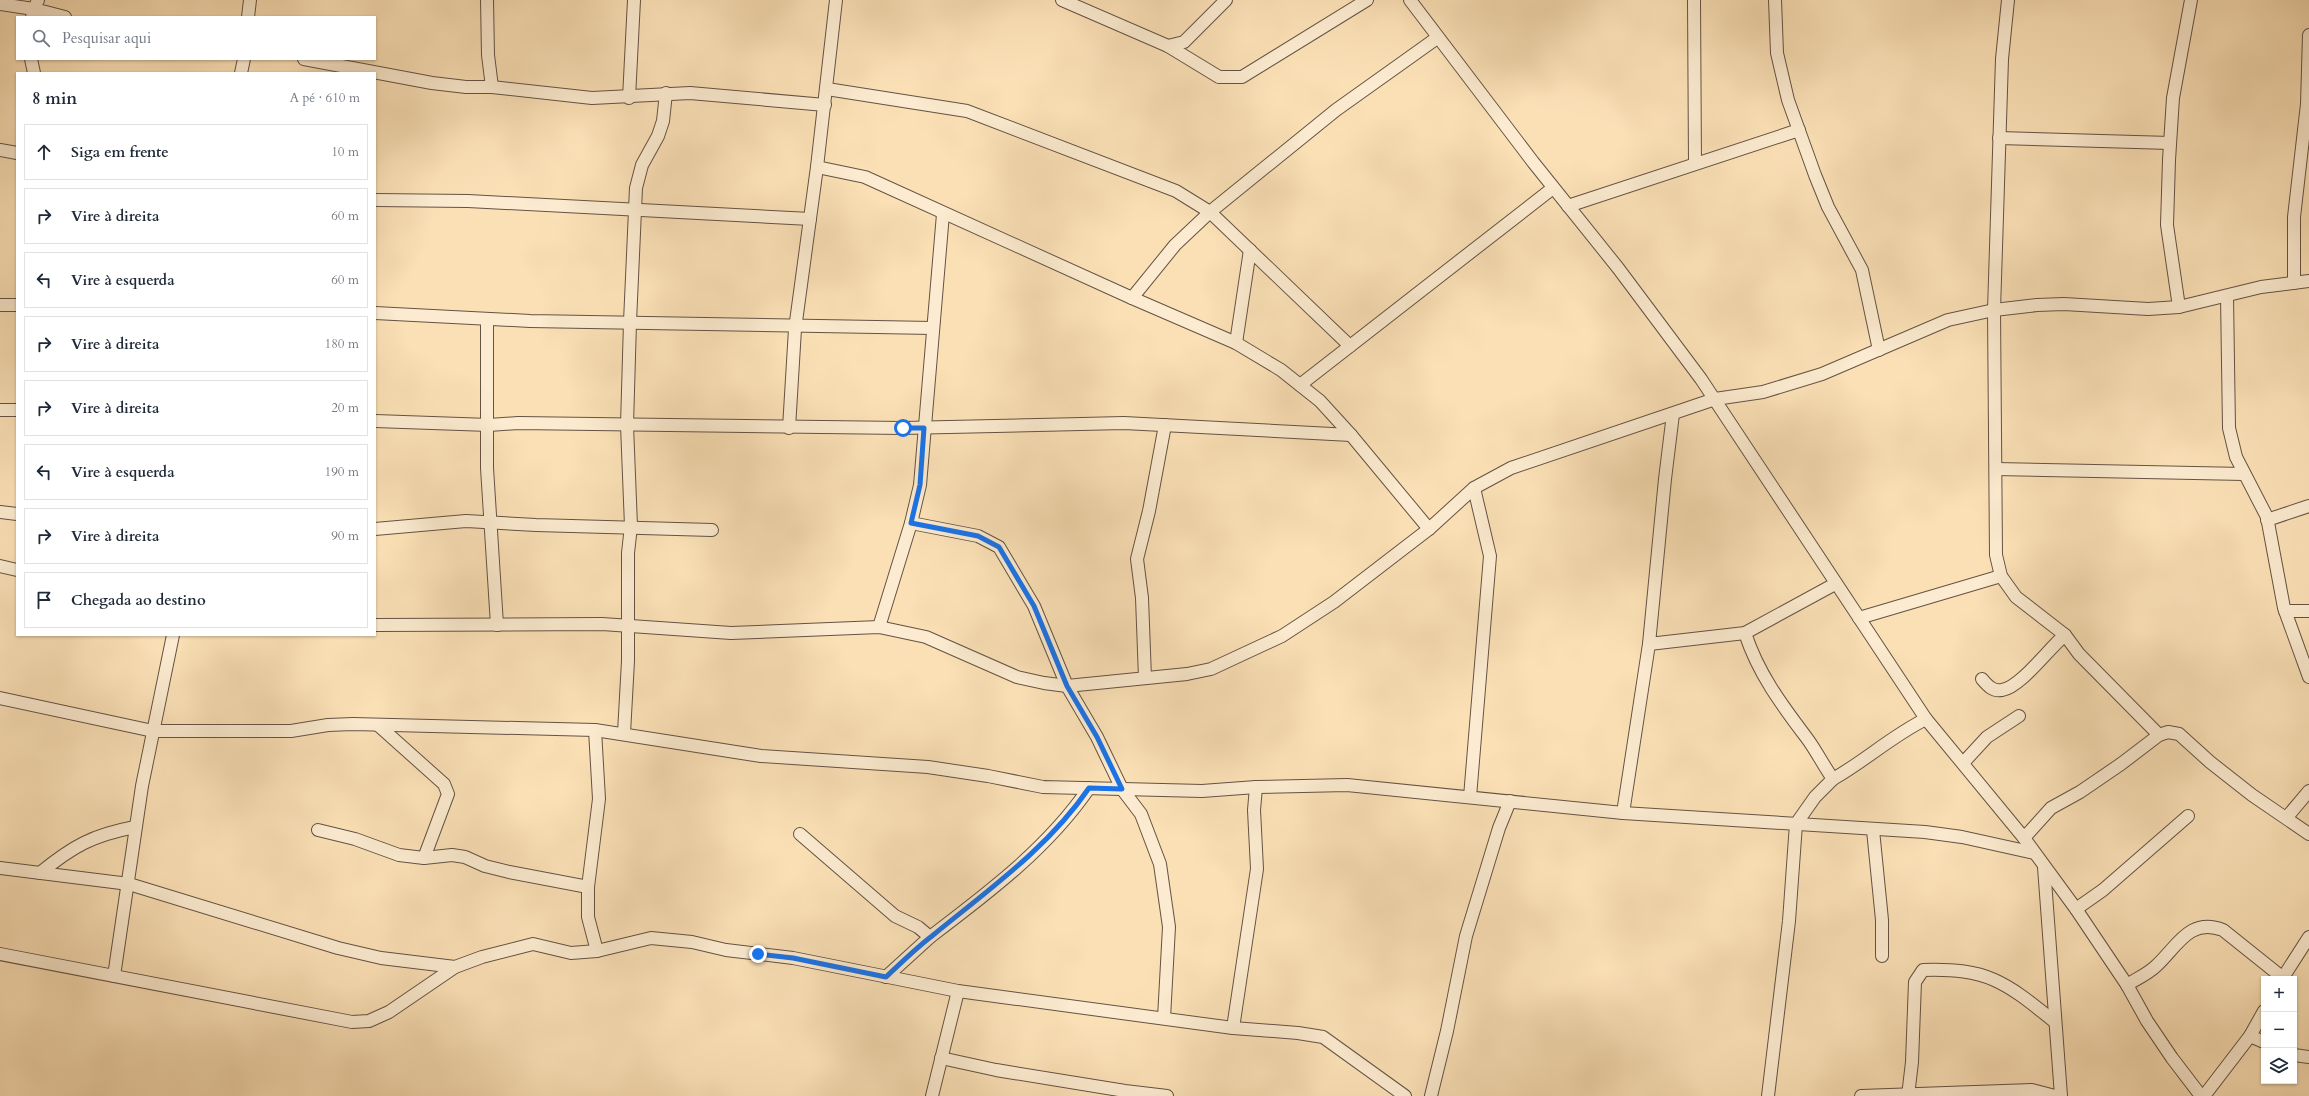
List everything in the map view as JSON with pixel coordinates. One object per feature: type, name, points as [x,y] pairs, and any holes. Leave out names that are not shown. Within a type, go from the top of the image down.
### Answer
[{"type":"street","points":[[248,16],[250,0]]},
{"type":"street","points":[[487,0],[488,55],[492,87]]},
{"type":"street","points":[[629,98],[634,0]]},
{"type":"street","points":[[789,428],[796,327],[827,89],[836,0],[832,0]]},
{"type":"street","points":[[1062,0],[1168,46],[1219,77],[1242,77],[1367,0]]},
{"type":"street","points":[[1168,46],[1184,42],[1226,0]]},
{"type":"street","points":[[1410,0],[1436,38],[1553,188],[1618,268],[1715,399],[1835,584],[1926,719],[2024,838],[2076,909],[2127,985],[2147,1021],[2172,1058],[2202,1096],[2250,1036],[2263,1012]]},
{"type":"street","points":[[1694,0],[1695,163]]},
{"type":"street","points":[[1775,0],[1777,53],[1788,100],[1828,208],[1862,270],[1880,350]]},
{"type":"street","points":[[2008,0],[2002,59],[1994,310],[1996,555],[2001,576],[2016,597],[2065,635],[2079,654],[2159,734]]},
{"type":"street","points":[[2179,307],[2167,225],[2170,143],[2173,98],[2191,0]]},
{"type":"street","points":[[0,4],[35,9],[61,16]]},
{"type":"street","points":[[2294,283],[2294,217],[2307,104],[2309,36]]},
{"type":"street","points":[[1132,298],[1175,246],[1210,212],[1336,110],[1436,38]]},
{"type":"street","points":[[31,60],[34,72]]},
{"type":"street","points":[[241,72],[244,60]]},
{"type":"street","points":[[309,60],[373,72]]},
{"type":"street","points":[[376,72],[432,83],[466,87],[492,87],[592,98],[629,98],[666,93],[690,93],[825,105]]},
{"type":"street","points":[[827,89],[966,111],[1176,190],[1210,212],[1350,346]]},
{"type":"street","points":[[624,733],[628,625],[628,553],[631,526],[627,425],[636,188],[642,165],[658,136],[663,121],[666,93]]},
{"type":"street","points":[[1568,206],[1799,130]]},
{"type":"street","points":[[1999,138],[2170,143]]},
{"type":"street","points":[[0,150],[16,153]]},
{"type":"street","points":[[817,167],[865,177],[943,214],[1236,343],[1281,370],[1320,400],[1429,528]]},
{"type":"street","points":[[1300,385],[1553,188]]},
{"type":"street","points":[[376,200],[468,201],[810,219]]},
{"type":"street","points":[[879,628],[911,523],[920,485],[943,214]]},
{"type":"street","points":[[1236,343],[1250,250]]},
{"type":"street","points":[[376,625],[628,625],[731,633],[879,628],[926,637],[1017,677],[1067,686],[1187,674],[1211,669],[1282,636],[1334,602],[1429,528],[1474,488],[1511,468],[1715,399],[1763,392],[1822,374],[1948,320],[1994,310],[2064,304],[2148,309],[2179,307],[2261,287],[2309,281]]},
{"type":"street","points":[[2227,296],[2229,428],[2236,458],[2268,520],[2285,611],[2309,677]]},
{"type":"street","points":[[0,304],[16,305]]},
{"type":"street","points":[[376,313],[487,319],[796,327],[933,328]]},
{"type":"street","points":[[487,319],[489,425],[487,468],[492,522],[497,625]]},
{"type":"street","points":[[0,410],[16,410]]},
{"type":"street","points":[[1624,813],[1649,644],[1665,479],[1673,414]]},
{"type":"street","points":[[376,421],[489,425],[518,423],[789,428],[924,428],[1124,423],[1351,435]]},
{"type":"street","points":[[1145,678],[1142,598],[1137,559],[1149,511],[1165,425]]},
{"type":"street","points":[[1996,469],[2244,474]]},
{"type":"street","points":[[1470,797],[1490,556],[1474,488]]},
{"type":"street","points":[[2268,520],[2309,506]]},
{"type":"street","points":[[0,512],[16,514]]},
{"type":"street","points":[[376,528],[466,521],[536,525],[631,526],[712,530]]},
{"type":"street","points":[[911,523],[978,536],[999,547],[1034,606],[1067,686],[1097,737],[1122,789],[1141,814],[1160,864],[1169,927],[1164,1018]]},
{"type":"street","points":[[0,566],[16,570]]},
{"type":"street","points":[[1859,618],[2001,576]]},
{"type":"street","points":[[1649,644],[1745,633],[1835,584]]},
{"type":"street","points":[[2285,611],[2309,611]]},
{"type":"street","points":[[1745,633],[1752,654],[1777,699],[1807,737],[1832,779]]},
{"type":"street","points":[[1982,679],[1991,689],[2002,690],[2014,683],[2035,666],[2065,635]]},
{"type":"street","points":[[114,976],[135,826],[173,636]]},
{"type":"street","points":[[0,698],[153,731],[291,731],[328,725],[595,730],[624,733],[761,756],[911,765],[982,775],[1043,787],[1202,791],[1256,787],[1347,785],[1624,813],[1796,824],[1962,837],[2034,853]]},
{"type":"street","points":[[1963,763],[1987,737],[2018,716]]},
{"type":"street","points":[[1768,1096],[1789,921],[1796,824],[1815,797],[1832,779],[1856,766],[1914,725],[1926,719]]},
{"type":"street","points":[[378,725],[444,784],[448,794],[424,858]]},
{"type":"street","points":[[595,730],[599,799],[588,887],[588,917],[596,951]]},
{"type":"street","points":[[2024,838],[2051,808],[2080,792],[2121,764],[2159,734],[2168,732],[2179,734],[2210,762],[2252,795],[2287,817],[2309,834]]},
{"type":"street","points":[[1233,1028],[1257,868],[1254,810],[1256,787]]},
{"type":"street","points":[[886,977],[930,937],[999,883],[1052,834],[1072,813],[1089,788]]},
{"type":"street","points":[[2287,817],[2309,791]]},
{"type":"street","points":[[1431,1096],[1447,1031],[1466,936],[1499,828],[1510,801]]},
{"type":"street","points":[[2076,909],[2103,890],[2188,816]]},
{"type":"street","points":[[40,873],[82,842],[107,832],[135,826]]},
{"type":"street","points":[[318,830],[355,839],[399,855],[424,858],[452,855],[465,857],[485,866],[509,872],[588,887]]},
{"type":"street","points":[[1873,830],[1882,920],[1882,956]]},
{"type":"street","points":[[800,834],[890,912],[930,937]]},
{"type":"street","points":[[2044,867],[2054,1022],[2061,1096]]},
{"type":"street","points":[[0,868],[128,884],[338,948],[381,958],[455,967]]},
{"type":"street","points":[[2127,985],[2154,968],[2190,931],[2212,926],[2223,930],[2280,976]]},
{"type":"street","points":[[2284,976],[2309,937]]},
{"type":"street","points":[[0,954],[202,995],[352,1022],[369,1021],[389,1012],[455,967],[482,957],[533,944],[570,953],[596,951],[651,938],[692,942],[726,950],[793,958],[958,990],[1233,1028],[1298,1032],[1323,1037],[1405,1096]]},
{"type":"street","points":[[1908,1095],[1912,1062],[1915,982],[1923,970],[1955,969],[1989,977],[2014,989],[2054,1022]]},
{"type":"street","points":[[932,1096],[940,1058],[958,990]]},
{"type":"street","points":[[2250,1036],[2261,1041]]},
{"type":"street","points":[[2297,1056],[2309,1057]]},
{"type":"street","points":[[940,1058],[1010,1073],[1125,1092],[1167,1096]]},
{"type":"street","points":[[1861,1096],[2032,1090],[2055,1096]]},
{"type":"route","points":[[758,954],[793,958],[886,977],[930,937],[999,883],[1052,834],[1072,813],[1089,788],[1122,789],[1097,737],[1067,686],[1034,606],[999,547],[978,536],[911,523],[920,485],[924,428],[903,428]]}]
